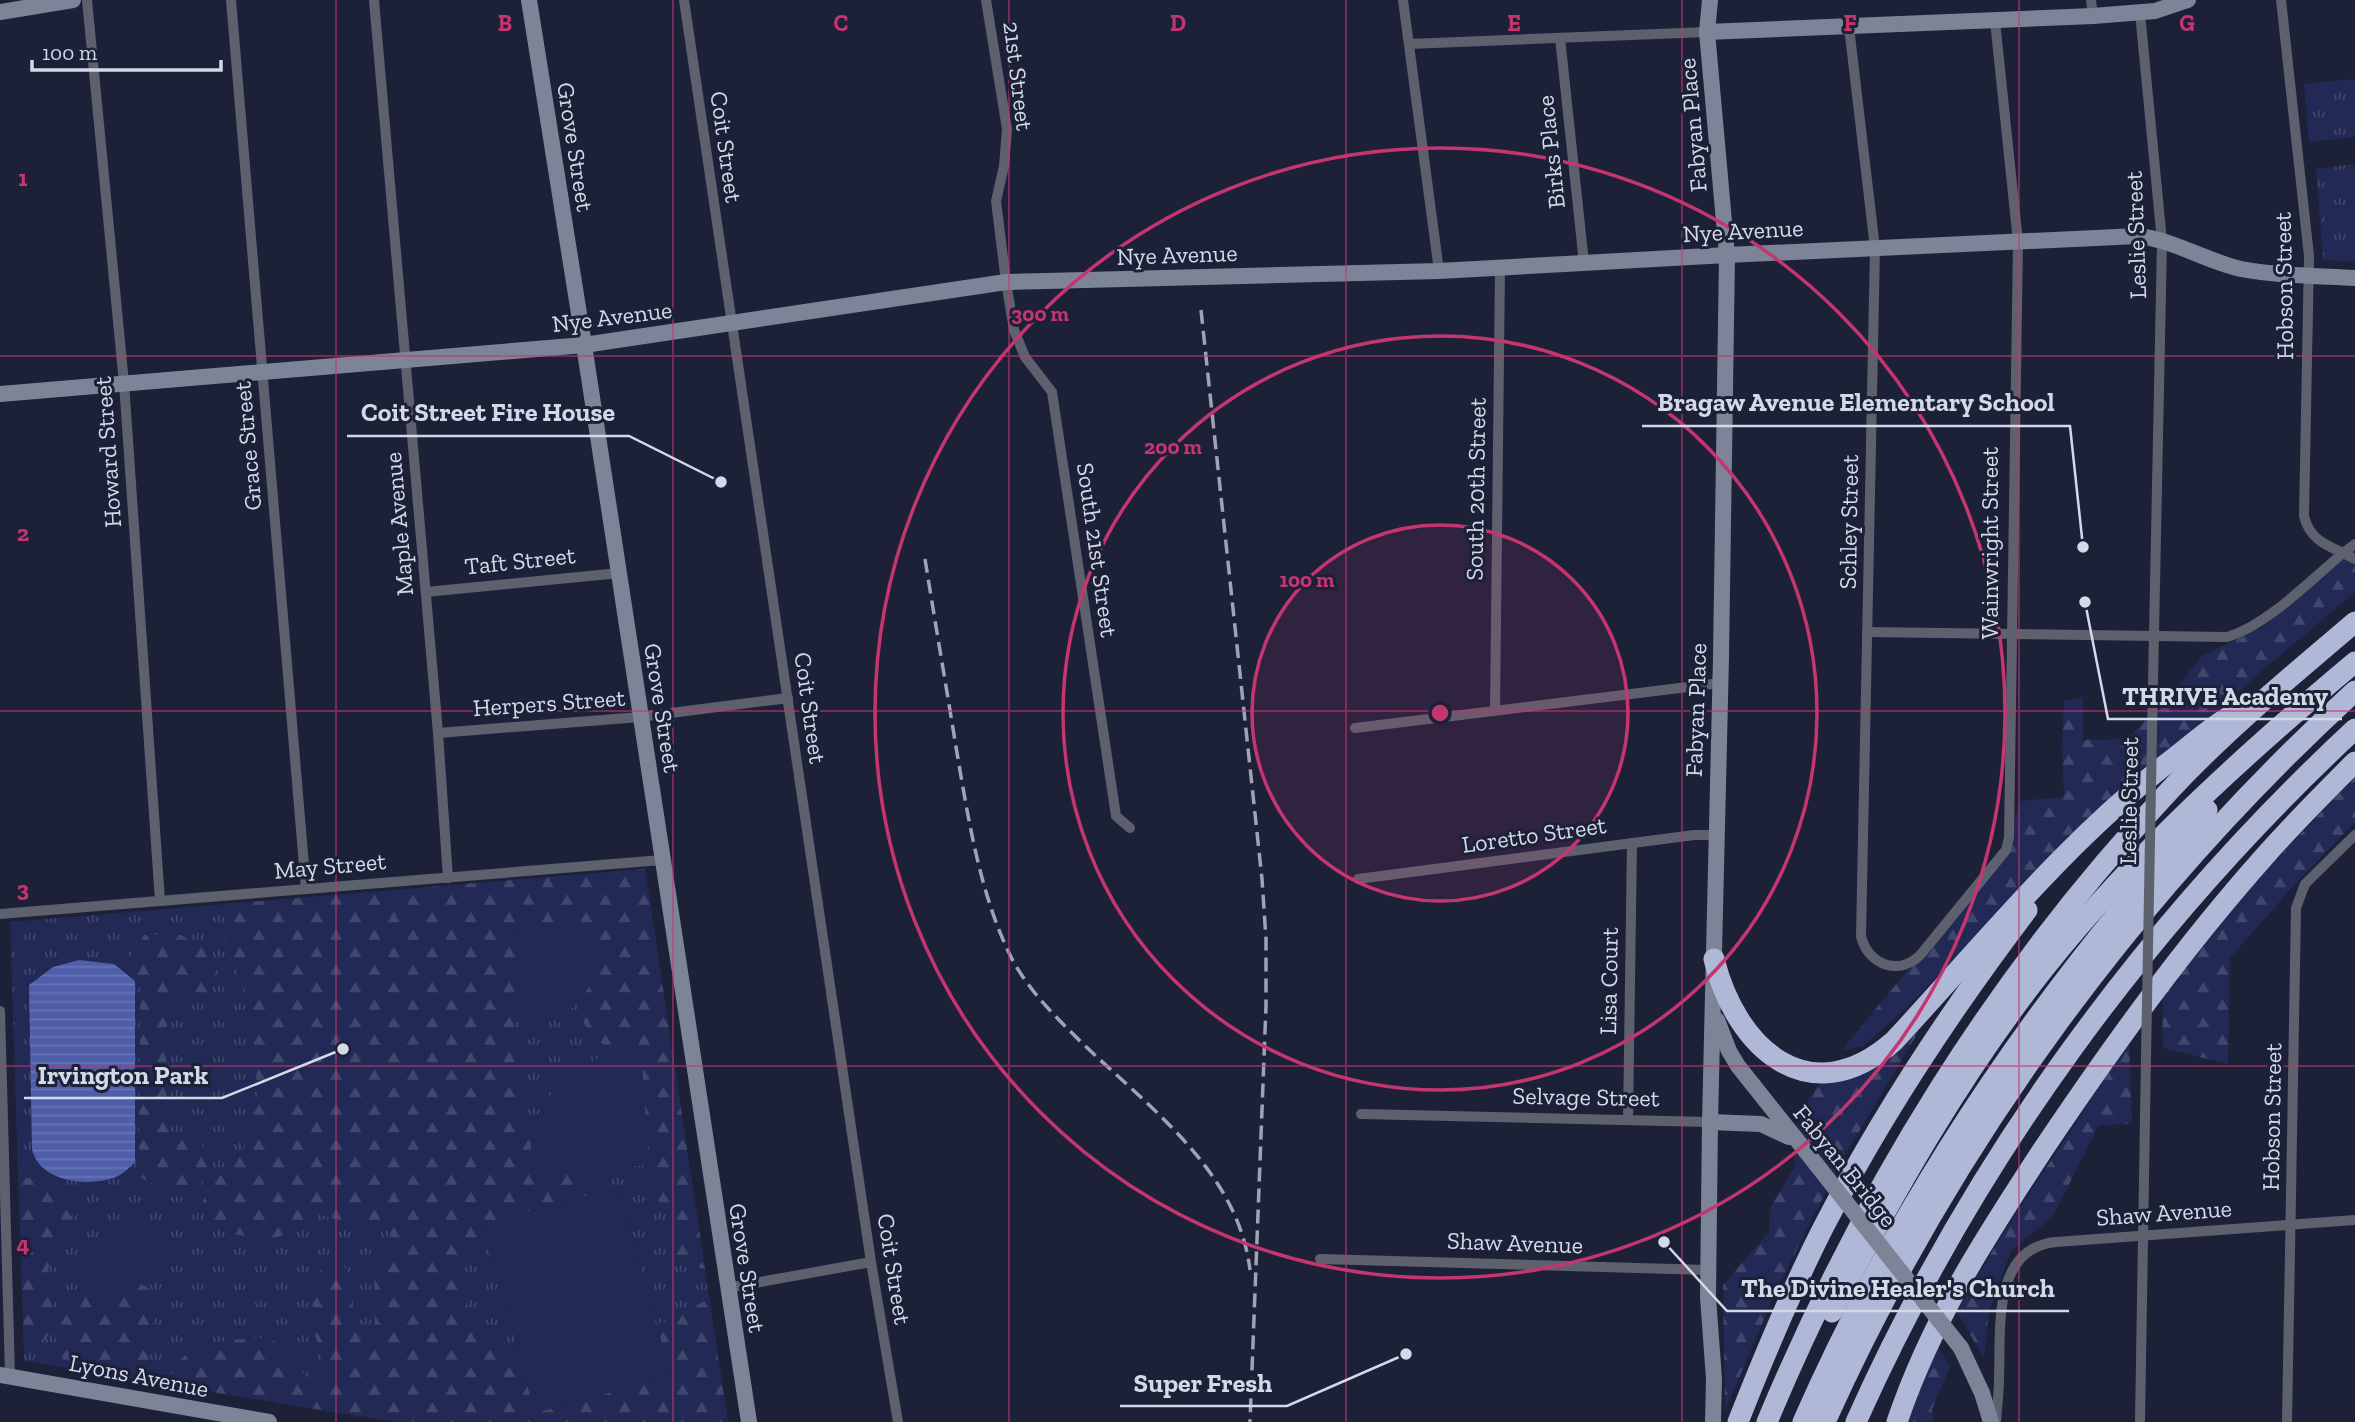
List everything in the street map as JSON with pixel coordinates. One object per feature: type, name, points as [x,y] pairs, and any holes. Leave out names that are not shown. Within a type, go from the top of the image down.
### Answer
[{"type":"highway","points":[[1767,1422],[1813,1317],[1898,1155],[1972,1039],[2053,927],[2110,856],[2172,788],[2270,695],[2355,622]]},
{"type":"highway","points":[[1775,1422],[1858,1260],[1908,1171],[1984,1050],[2029,988],[2092,911],[2192,806],[2251,750],[2355,663]]},
{"type":"highway","points":[[1803,1422],[1866,1290],[1896,1235],[1963,1125],[2035,1020],[2112,919],[2179,840],[2275,739],[2355,663]]},
{"type":"highway","points":[[1825,1422],[1872,1325],[1932,1214],[2039,1050],[2122,940],[2181,869],[2267,777],[2355,691]]},
{"type":"highway","points":[[1714,959],[1723,990],[1736,1018],[1753,1040],[1773,1057],[1798,1069],[1817,1072],[1839,1071],[1858,1065],[1894,1041],[2012,908],[2109,812],[2217,722],[2270,695]]},
{"type":"highway","points":[[1856,1422],[1907,1316],[1952,1235],[2019,1127],[2078,1043],[2161,934],[2222,864],[2285,797],[2355,729]]},
{"type":"highway","points":[[1897,1422],[1927,1346],[1960,1280],[2077,1100],[2165,979],[2244,880],[2299,818],[2355,762]]},
{"type":"highway","points":[[1738,1422],[1779,1321],[1819,1237],[1892,1105],[2006,937],[2056,873],[2109,812]]},
{"type":"street","points":[[0,12],[73,0]]},
{"type":"street","name":"Howard Street","points":[[87,0],[124,383],[160,901]]},
{"type":"street","name":"Grace Street","points":[[231,0],[306,889]]},
{"type":"street","name":"Maple Avenue","points":[[374,0],[407,360],[448,878]]},
{"type":"street","name":"Grove Street","points":[[529,0],[749,1422]]},
{"type":"street","name":"Coit Street","points":[[684,0],[871,1262],[898,1422]]},
{"type":"street","name":"21st Street","points":[[986,0],[1007,129],[996,201],[1006,282]]},
{"type":"street","points":[[1403,0],[1439,271]]},
{"type":"street","name":"Fabyan Place","points":[[1710,0],[1707,32],[1727,255],[1708,1270],[1714,1379],[1713,1422]]},
{"type":"street","points":[[1409,44],[1995,21],[2092,8],[2140,13],[2188,0]]},
{"type":"street","name":"Hobson Street","points":[[2281,0],[2309,256],[2304,516],[2308,528],[2317,540],[2355,559]]},
{"type":"street","name":"Leslie Street","points":[[2140,13],[2162,241],[2140,1422]]},
{"type":"street","name":"Wainwright Street","points":[[1922,953],[2006,850],[2009,837],[2018,242],[1995,21]]},
{"type":"street","name":"Schley Street","points":[[1849,27],[1875,248],[1861,936],[1869,955],[1886,966],[1908,965],[1922,953]]},
{"type":"street","name":"Birks Place","points":[[1560,38],[1584,263]]},
{"type":"street","name":"Nye Avenue","points":[[0,394],[584,345],[1006,282],[1439,271],[2138,236],[2162,241],[2242,269],[2355,278]]},
{"type":"street","name":"South 20th Street","points":[[1495,711],[1500,268]]},
{"type":"street","name":"South 21st Street","points":[[1006,282],[1014,330],[1025,357],[1052,392],[1116,816],[1130,828]]},
{"type":"street","points":[[1867,632],[2154,638],[2217,638],[2236,635],[2260,621],[2355,544]]},
{"type":"street","name":"Taft Street","points":[[426,592],[619,573]]},
{"type":"street","points":[[1354,728],[1720,683]]},
{"type":"street","name":"Herpers Street","points":[[438,733],[640,717],[788,698]]},
{"type":"street","name":"Loretto Street","points":[[1358,879],[1632,843],[1715,835]]},
{"type":"street","name":"Hobson Street","points":[[2287,1422],[2297,902],[2305,884],[2355,835]]},
{"type":"street","name":"Lisa Court","points":[[1628,1120],[1632,843]]},
{"type":"street","name":"May Street","points":[[0,914],[662,860]]},
{"type":"street","name":"Fabyan Bridge","points":[[1713,1002],[1728,1051],[1961,1348],[1982,1393],[1991,1422]]},
{"type":"street","points":[[0,1011],[5,1376]]},
{"type":"street","name":"Selvage Street","points":[[1362,1115],[1761,1124],[1780,1132],[1802,1147]]},
{"type":"street","name":"Shaw Avenue","points":[[1996,1422],[2001,1311],[2008,1281],[2022,1257],[2033,1248],[2048,1243],[2355,1220]]},
{"type":"street","name":"Shaw Avenue","points":[[1320,1259],[1708,1270]]},
{"type":"street","points":[[727,1288],[871,1262]]},
{"type":"street","name":"Lyons Avenue","points":[[5,1376],[266,1422]]},
{"type":"green space","points":[[2355,79],[2355,137],[2309,142],[2304,84]]},
{"type":"green space","points":[[2355,164],[2355,262],[2323,260],[2316,169]]},
{"type":"green space","points":[[2355,545],[2355,592],[2258,674],[2188,739],[2135,773],[1909,1005],[1863,1046],[1841,1051],[2006,851],[2020,801],[2064,797],[2064,701],[2083,697],[2083,740],[2127,739],[2170,696],[2202,656],[2265,626]]},
{"type":"green space","points":[[2355,776],[2355,822],[2297,882],[2230,958],[2228,1064],[2163,1048],[2162,995],[2259,878]]},
{"type":"green space","points":[[645,869],[728,1422],[395,1422],[24,1361],[10,922]]},
{"type":"green space","points":[[645,869],[705,1269],[674,1263],[674,1222],[650,1188],[641,1052],[624,1054],[590,1038],[577,1005],[591,984],[592,926],[515,932],[519,1017],[513,1028],[526,1051],[518,1112],[532,1132],[532,1174],[581,1170],[586,1196],[484,1227],[468,1253],[461,1284],[469,1314],[523,1370],[535,1413],[670,1376],[657,1325],[709,1299],[728,1422],[395,1422],[169,1385],[174,1369],[183,1357],[195,1349],[223,1341],[270,1337],[312,1384],[326,1382],[312,1320],[313,1286],[323,1266],[343,1263],[354,1291],[352,1320],[358,1328],[375,1325],[374,1262],[398,1244],[379,1221],[341,1221],[320,1214],[304,1227],[267,1241],[220,1231],[200,1208],[208,1190],[244,1148],[257,1101],[251,1025],[241,980],[225,943],[226,904]]},
{"type":"green space","points":[[592,926],[593,966],[584,996],[560,1014],[519,1017],[515,931]]},
{"type":"green space","points":[[144,935],[181,935],[211,953],[218,972],[210,994],[184,996],[167,1009],[166,1092],[171,1131],[202,1145],[212,1169],[197,1189],[177,1197],[140,1177],[134,1169],[139,1163],[140,980],[124,967]]},
{"type":"green space","points":[[1919,1031],[1842,1160],[1777,1289],[1725,1411],[1723,1285],[1769,1232],[1770,1208],[1794,1168],[1798,1115],[1819,1085]]},
{"type":"green space","points":[[2129,1041],[2132,1124],[2099,1125],[2053,1216],[2011,1251],[1989,1312],[1984,1358],[1957,1312],[2000,1238]]},
{"type":"green space","points":[[641,1052],[649,1165],[532,1174],[533,1130],[550,1095],[569,1076],[591,1062],[612,1055]]},
{"type":"green space","points":[[18,1176],[40,1181],[74,1205],[69,1226],[51,1249],[48,1274],[52,1300],[50,1332],[41,1345],[24,1343]]},
{"type":"green space","points":[[619,1187],[670,1376],[535,1413],[483,1224]]},
{"type":"green space","points":[[139,1218],[166,1254],[149,1266],[122,1230]]},
{"type":"green space","points":[[117,1234],[144,1270],[127,1282],[100,1247]]},
{"type":"green space","points":[[95,1251],[121,1287],[105,1299],[78,1263]]},
{"type":"green space","points":[[141,1284],[156,1292],[148,1363],[150,1381],[66,1368],[55,1336],[65,1305],[86,1286],[104,1311]]},
{"type":"green space","points":[[1937,1344],[1950,1367],[1932,1409],[1934,1422],[1908,1422]]},
{"type":"shaded area","points":[[79,960],[114,964],[135,981],[135,1162],[118,1176],[94,1182],[55,1176],[37,1160],[32,1149],[29,985],[53,967]]},
{"type":"railway","points":[[1201,310],[1262,879],[1266,939],[1266,1006],[1250,1422]]},
{"type":"railway","points":[[925,559],[971,829],[992,910],[1013,961],[1044,1004],[1179,1135],[1204,1165],[1225,1197],[1241,1232],[1250,1270]]},
{"type":"place","name":"Coit Street Fire House","points":[[721,482]]},
{"type":"place","name":"Bragaw Avenue Elementary School","points":[[2083,547]]},
{"type":"place","name":"THRIVE Academy","points":[[2085,602]]},
{"type":"place","name":"Irvington Park","points":[[343,1049]]},
{"type":"place","name":"The Divine Healer's Church","points":[[1664,1242]]},
{"type":"place","name":"Super Fresh","points":[[1406,1354]]}]
